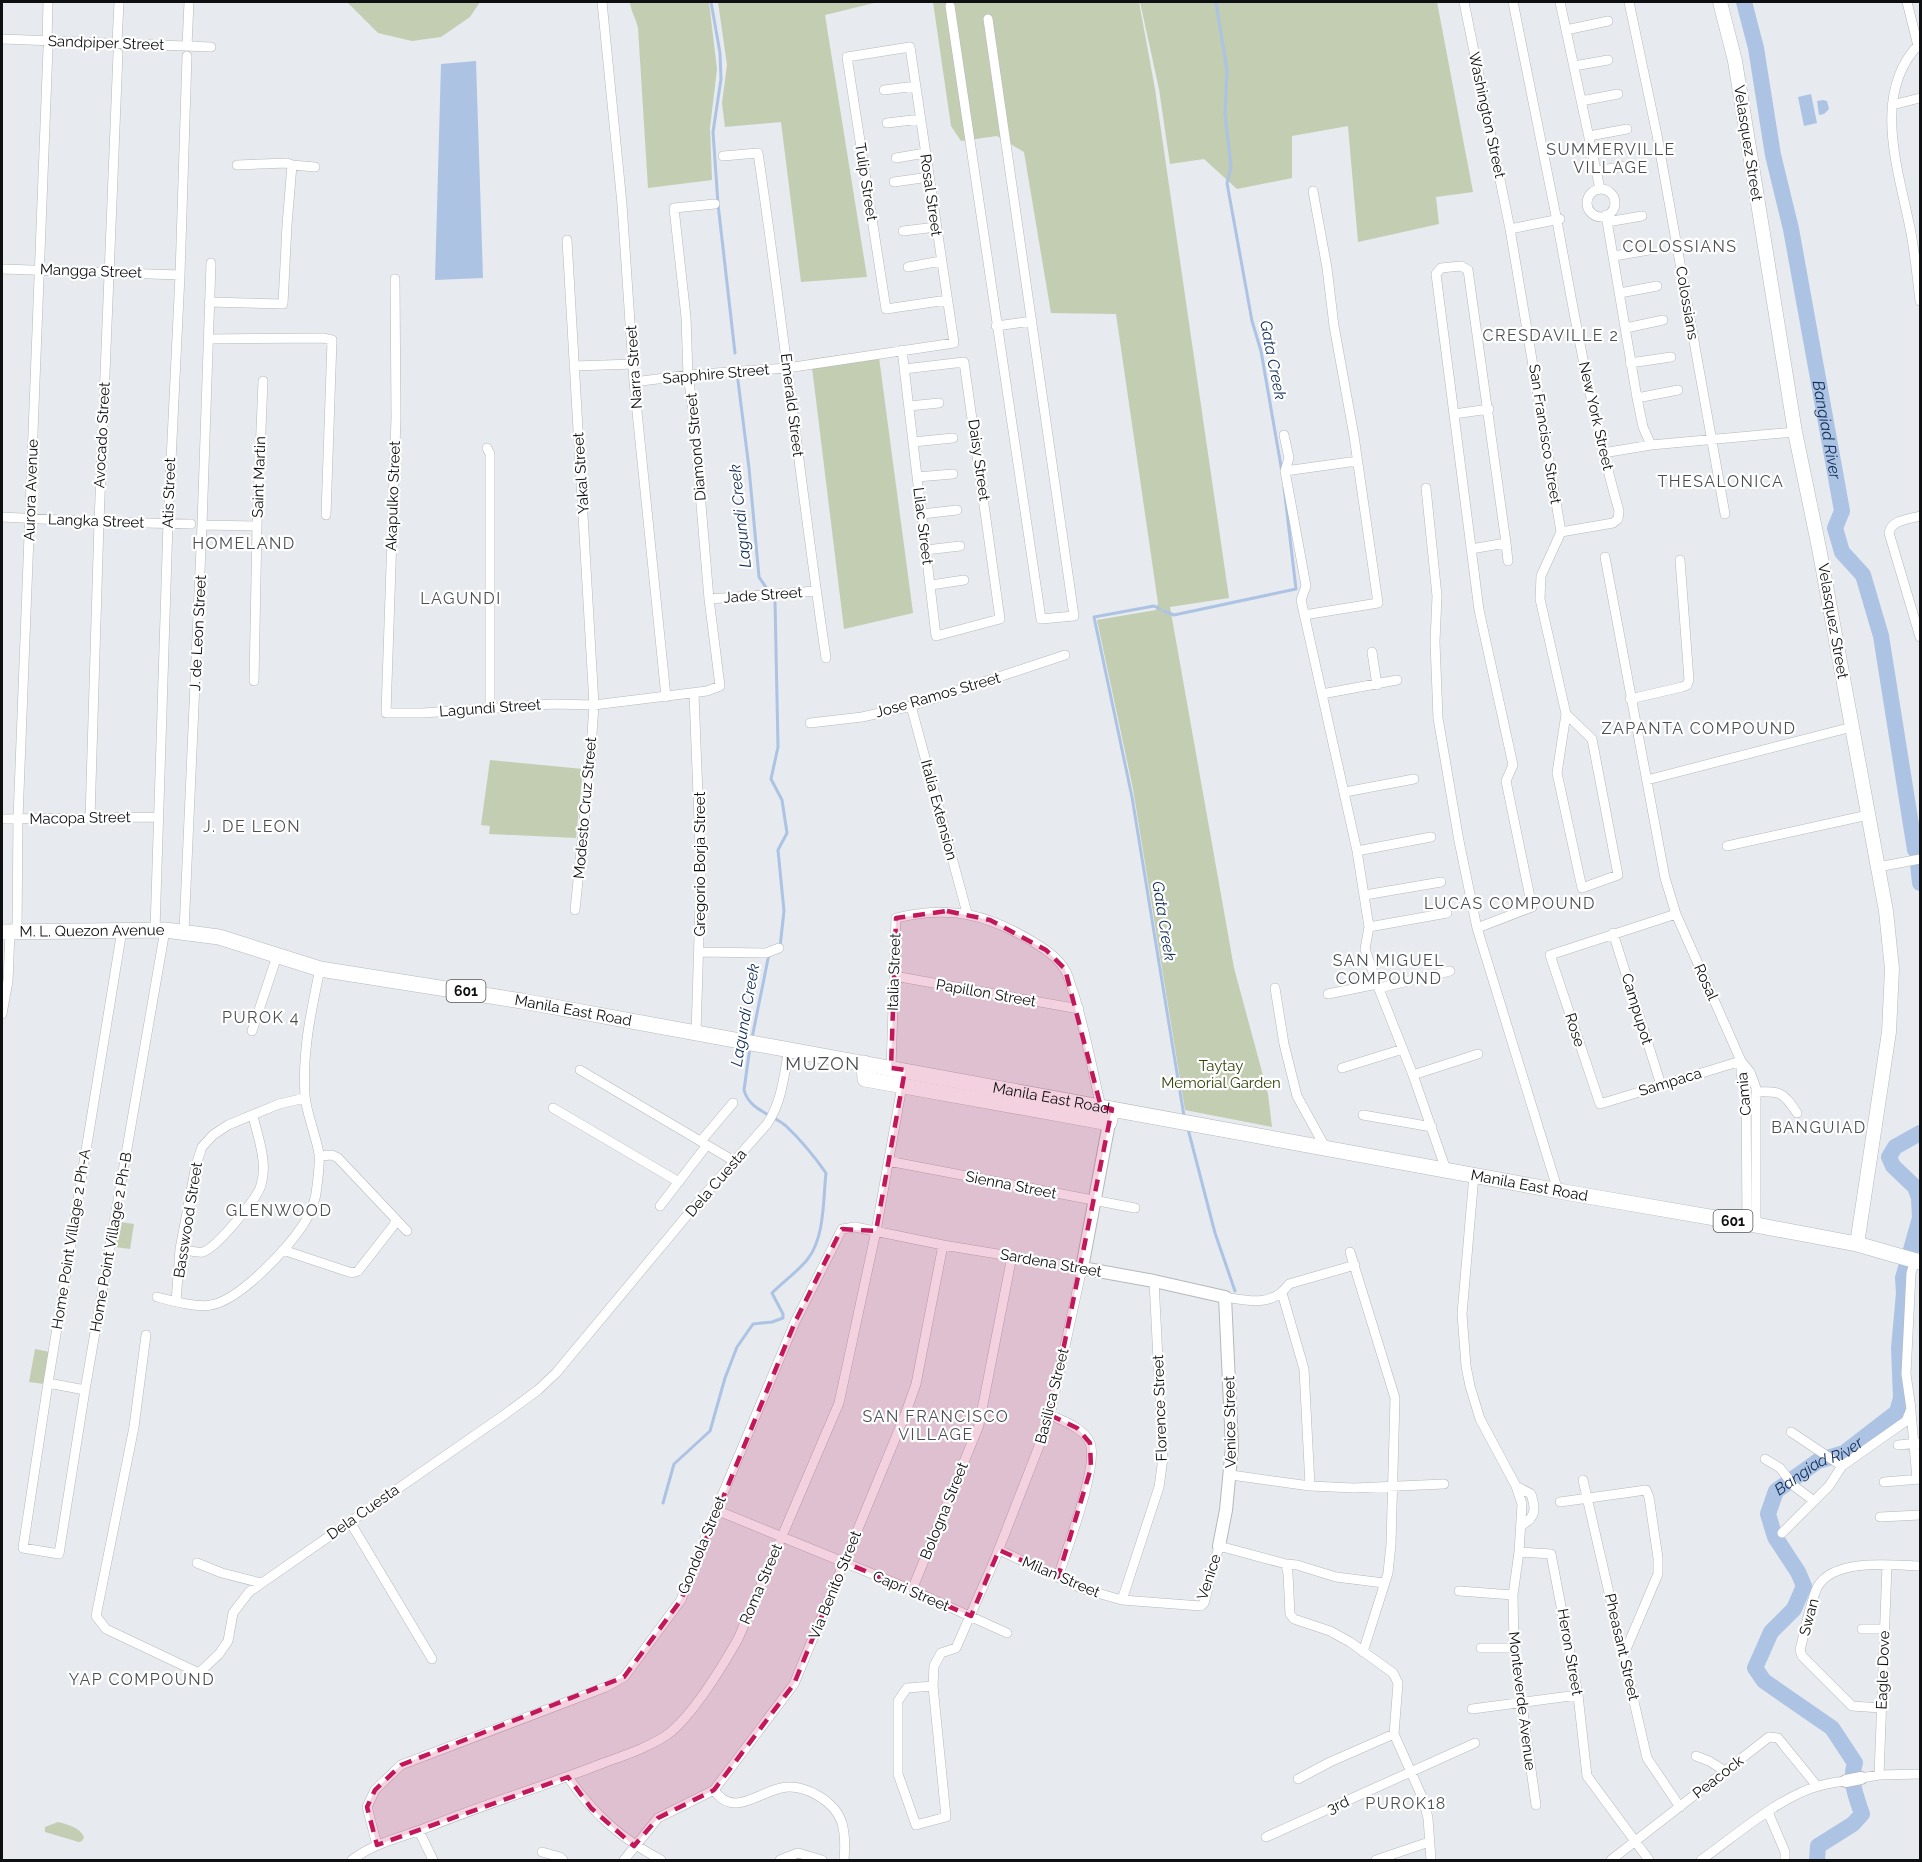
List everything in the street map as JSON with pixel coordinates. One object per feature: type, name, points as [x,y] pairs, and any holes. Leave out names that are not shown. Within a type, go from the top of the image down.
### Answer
[{"type":"main road","name":"Velasquez Street","points":[[1720,2],[1735,62],[1796,432],[1885,904],[1892,969],[1889,1032],[1857,1244]]},
{"type":"main road","name":"M. L. Quezon Avenue","points":[[9,932],[184,931]]},
{"type":"main road","name":"Manila East Road","points":[[184,931],[219,936],[320,969],[490,996],[1010,1089],[1108,1113],[1187,1122],[1857,1244],[1914,1260]]},
{"type":"main road","points":[[864,1063],[865,1079],[1007,1106],[1108,1113]]},
{"type":"main road","points":[[898,1069],[902,1086]]},
{"type":"main road","points":[[1007,1106],[1010,1089]]},
{"type":"street","name":"Aurora Avenue","points":[[2,1014],[8,981],[9,932],[18,818],[40,269],[48,2]]},
{"type":"street","name":"Avocado Street","points":[[90,818],[119,2]]},
{"type":"street","name":"Atis Street","points":[[160,930],[158,817],[189,2]]},
{"type":"street","name":"Narra Street","points":[[602,2],[622,204],[634,382],[666,697]]},
{"type":"street","name":"Washington Street","points":[[1464,2],[1510,229]]},
{"type":"street","name":"New York Street","points":[[1513,2],[1559,219],[1577,334],[1603,453],[1619,511],[1618,519],[1613,522],[1561,532]]},
{"type":"street","points":[[1560,2],[1600,189]]},
{"type":"street","name":"Colossians","points":[[1629,2],[1657,135],[1710,440]]},
{"type":"street","points":[[1906,2],[1919,45],[1905,62],[1896,81],[1892,105],[1892,130],[1895,160],[1910,230],[1920,301]]},
{"type":"street","points":[[950,6],[1041,618],[1074,616],[988,19]]},
{"type":"street","points":[[1566,30],[1608,21]]},
{"type":"street","name":"Sandpiper Street","points":[[2,39],[48,44],[187,51],[211,47]]},
{"type":"street","name":"Rosal Street","points":[[910,47],[954,343]]},
{"type":"street","name":"Tulip Street","points":[[910,47],[847,57],[886,309],[947,300]]},
{"type":"street","points":[[1574,66],[1608,60]]},
{"type":"street","points":[[884,90],[916,86]]},
{"type":"street","points":[[1581,101],[1618,94]]},
{"type":"street","points":[[1892,105],[1920,98]]},
{"type":"street","points":[[887,123],[921,119]]},
{"type":"street","points":[[1589,136],[1627,129]]},
{"type":"street","name":"Emerald Street","points":[[723,156],[758,153],[781,307],[787,368],[826,658]]},
{"type":"street","points":[[896,158],[925,153]]},
{"type":"street","points":[[237,165],[287,163],[315,167]]},
{"type":"street","points":[[209,302],[283,304],[286,225],[292,165]]},
{"type":"street","points":[[1597,171],[1625,166]]},
{"type":"street","points":[[894,182],[929,177]]},
{"type":"street","points":[[1600,189],[1608,192],[1614,199],[1613,209],[1607,219],[1630,363],[1643,427],[1651,445]]},
{"type":"street","points":[[1600,189],[1590,195],[1588,207],[1595,215],[1607,219],[1642,216]]},
{"type":"street","points":[[1304,615],[1378,603],[1313,191]]},
{"type":"street","name":"Diamond Street","points":[[715,204],[674,208],[686,317],[688,375],[709,599],[720,686]]},
{"type":"street","points":[[1510,229],[1559,219]]},
{"type":"street","points":[[903,231],[936,226]]},
{"type":"street","name":"San Francisco Street","points":[[1510,229],[1561,532]]},
{"type":"street","name":"Yakal Street","points":[[567,240],[594,705]]},
{"type":"street","points":[[1614,256],[1649,250]]},
{"type":"street","points":[[908,267],[941,261]]},
{"type":"street","name":"J. de Leon Street","points":[[184,931],[211,263]]},
{"type":"street","points":[[1477,928],[1532,906],[1506,781],[1513,765],[1479,610],[1436,274],[1441,268],[1461,266],[1468,270],[1489,409],[1508,561]]},
{"type":"street","name":"Mangga Street","points":[[2,269],[180,275]]},
{"type":"street","name":"Akapulko Street","points":[[386,713],[396,418],[395,279]]},
{"type":"street","points":[[1620,293],[1657,286]]},
{"type":"street","points":[[1626,328],[1664,320]]},
{"type":"street","points":[[996,326],[1032,321]]},
{"type":"street","points":[[208,339],[323,338],[332,340],[326,515]]},
{"type":"street","name":"Sapphire Street","points":[[634,382],[688,375],[787,368],[954,343]]},
{"type":"street","name":"Lilac Street","points":[[902,350],[936,636],[1000,619]]},
{"type":"street","points":[[1630,363],[1671,357]]},
{"type":"street","name":"Daisy Street","points":[[904,369],[964,362],[1000,619]]},
{"type":"street","points":[[574,366],[634,364]]},
{"type":"street","name":"Saint Martin","points":[[254,681],[262,381]]},
{"type":"street","points":[[1637,398],[1678,390]]},
{"type":"street","points":[[909,406],[939,403]]},
{"type":"street","points":[[1454,414],[1489,409]]},
{"type":"street","points":[[1603,453],[1651,445],[1796,432]]},
{"type":"street","points":[[1284,435],[1289,458],[1285,471],[1306,586],[1301,600],[1357,851],[1369,927],[1365,949],[1446,1170]]},
{"type":"street","points":[[913,442],[953,438]]},
{"type":"street","points":[[1710,440],[1725,514]]},
{"type":"street","points":[[487,448],[490,454],[490,708]]},
{"type":"street","points":[[1285,471],[1357,461]]},
{"type":"street","points":[[918,477],[953,474]]},
{"type":"street","points":[[1426,488],[1437,596],[1435,642],[1438,718],[1459,841],[1477,928],[1558,1191]]},
{"type":"street","points":[[922,514],[957,510]]},
{"type":"street","points":[[1920,516],[1894,524],[1889,533],[1920,637]]},
{"type":"street","name":"Langka Street","points":[[2,517],[191,524]]},
{"type":"street","points":[[202,525],[257,526]]},
{"type":"street","points":[[1561,532],[1541,576],[1539,599],[1566,714],[1557,773],[1582,888],[1618,875],[1592,739],[1566,714]]},
{"type":"street","points":[[1471,549],[1506,543]]},
{"type":"street","points":[[926,550],[960,546]]},
{"type":"street","name":"Rosal","points":[[1605,557],[1665,878],[1676,914],[1742,1061]]},
{"type":"street","points":[[1630,699],[1682,687],[1687,685],[1689,680],[1680,560]]},
{"type":"street","points":[[931,585],[964,580]]},
{"type":"street","name":"Jade Street","points":[[709,599],[816,591]]},
{"type":"street","points":[[1372,652],[1377,685]]},
{"type":"street","name":"Jose Ramos Street","points":[[810,723],[862,717],[911,706],[1065,655]]},
{"type":"street","points":[[1322,694],[1397,680]]},
{"type":"street","name":"Lagundi Street","points":[[386,713],[423,713],[553,704],[594,705],[694,694],[720,686]]},
{"type":"street","name":"Gregorio Borja Street","points":[[694,694],[701,872],[696,1034]]},
{"type":"street","name":"Modesto Cruz Street","points":[[575,910],[594,705]]},
{"type":"street","name":"Italia Extension","points":[[911,706],[967,913]]},
{"type":"street","points":[[1647,780],[1852,727]]},
{"type":"street","points":[[1345,792],[1414,778]]},
{"type":"street","points":[[1727,846],[1868,815]]},
{"type":"street","name":"Macopa Street","points":[[2,819],[158,817]]},
{"type":"street","points":[[1357,851],[1431,837]]},
{"type":"street","points":[[1878,867],[1920,859]]},
{"type":"street","points":[[1365,895],[1441,882]]},
{"type":"street","name":"Italia Street","points":[[898,1069],[894,976],[896,918],[947,911],[967,913],[990,920],[1023,936],[1046,950],[1065,969],[1079,1009],[1108,1113]]},
{"type":"street","points":[[1369,927],[1447,913]]},
{"type":"street","points":[[1613,933],[1676,914]]},
{"type":"street","name":"Home Point Village 2 Ph-A","points":[[59,1554],[23,1548],[122,930]]},
{"type":"street","name":"Home Point Village 2 Ph-B","points":[[59,1554],[160,930]]},
{"type":"street","name":"Rose","points":[[1600,1104],[1550,955],[1613,933]]},
{"type":"street","name":"Campupot","points":[[1613,933],[1661,1085]]},
{"type":"street","points":[[700,952],[766,953],[779,948]]},
{"type":"street","points":[[252,1031],[277,956]]},
{"type":"street","points":[[158,1297],[176,1302],[211,1306],[227,1299],[250,1284],[283,1250],[303,1225],[312,1208],[317,1188],[319,1156],[305,1098],[305,1057],[309,1021],[320,969]]},
{"type":"street","points":[[1328,994],[1450,971]]},
{"type":"street","name":"Papillon Street","points":[[894,976],[1079,1009]]},
{"type":"street","points":[[1275,988],[1284,1044],[1297,1096],[1325,1148]]},
{"type":"street","name":"Dela Cuesta","points":[[146,1335],[134,1427],[96,1616],[106,1629],[199,1673],[219,1654],[228,1641],[233,1612],[261,1583],[504,1415],[556,1373],[767,1124],[780,1096],[789,1049]]},
{"type":"street","points":[[1342,1068],[1403,1049]]},
{"type":"street","points":[[1413,1075],[1478,1054]]},
{"type":"street","name":"Sampaca","points":[[1600,1104],[1742,1061]]},
{"type":"street","name":"Camia","points":[[1742,1061],[1750,1072],[1756,1092],[1751,1225]]},
{"type":"street","name":"Camia","points":[[1742,1061],[1741,1074],[1746,1090],[1751,1225]]},
{"type":"street","points":[[579,1070],[734,1161]]},
{"type":"street","name":"Roma Street","points":[[352,1860],[377,1845],[638,1750],[671,1732],[695,1704],[738,1639],[838,1403],[876,1231],[902,1086]]},
{"type":"street","points":[[1756,1092],[1778,1091],[1783,1094],[1797,1113]]},
{"type":"street","name":"Basswood Street","points":[[176,1302],[180,1250],[196,1165],[202,1147],[213,1134],[228,1125],[279,1104],[305,1098]]},
{"type":"street","points":[[660,1206],[734,1103]]},
{"type":"street","points":[[552,1108],[679,1182]]},
{"type":"street","name":"Basilica Street","points":[[933,1686],[907,1688],[898,1701],[898,1774],[916,1825],[946,1817],[933,1686],[934,1666],[941,1653],[956,1648],[999,1550],[1050,1415],[1082,1268],[1108,1113]]},
{"type":"street","points":[[1363,1115],[1432,1127]]},
{"type":"street","points":[[180,1250],[202,1252],[213,1246],[256,1198],[263,1175],[260,1142],[253,1116]]},
{"type":"street","points":[[319,1156],[332,1155],[338,1158],[407,1231]]},
{"type":"street","name":"Sienna Street","points":[[888,1161],[1135,1208]]},
{"type":"street","name":"Monteverde Avenue","points":[[1474,1175],[1462,1314],[1466,1366],[1480,1419],[1516,1486],[1522,1504],[1522,1525],[1513,1595],[1514,1648],[1536,1805]]},
{"type":"street","points":[[283,1250],[352,1273],[357,1271],[397,1221]]},
{"type":"street","name":"Gondola Street","points":[[377,1845],[367,1807],[375,1790],[401,1765],[606,1687],[624,1677],[681,1600],[795,1322],[842,1229],[855,1227],[876,1231]]},
{"type":"street","name":"Sardena Street","points":[[876,1231],[943,1245],[1154,1281],[1225,1298]]},
{"type":"street","name":"Via Benito Street","points":[[624,1860],[658,1818],[714,1790],[794,1684],[916,1384],[943,1245]]},
{"type":"street","points":[[1350,1252],[1395,1398],[1391,1544],[1384,1583],[1363,1652]]},
{"type":"street","name":"Bologna Street","points":[[912,1590],[979,1425],[1012,1256]]},
{"type":"street","points":[[1884,1482],[1919,1479],[1917,1443],[1906,1374],[1911,1273],[1914,1260]]},
{"type":"street","points":[[1225,1298],[1258,1302],[1274,1298],[1282,1293],[1288,1284],[1354,1265]]},
{"type":"street","name":"Florence Street","points":[[1122,1600],[1159,1487],[1163,1458],[1154,1281]]},
{"type":"street","points":[[1282,1293],[1304,1369],[1310,1485]]},
{"type":"street","name":"Venice Street","points":[[1219,1546],[1231,1475],[1232,1447],[1225,1298]]},
{"type":"street","points":[[48,1383],[85,1390]]},
{"type":"street","points":[[1782,1533],[1829,1486],[1842,1466],[1906,1421],[1911,1409]]},
{"type":"street","points":[[1050,1415],[1077,1428],[1090,1443],[1091,1451],[1091,1468],[1058,1577]]},
{"type":"street","points":[[1791,1432],[1842,1466]]},
{"type":"street","points":[[1898,1445],[1917,1443]]},
{"type":"street","points":[[1765,1459],[1780,1468],[1794,1485],[1814,1501]]},
{"type":"street","points":[[1231,1475],[1354,1488],[1443,1484]]},
{"type":"street","name":"Pheasant Street","points":[[1583,1480],[1647,1758],[1680,1807]]},
{"type":"street","points":[[1560,1502],[1646,1490],[1649,1497],[1658,1558],[1658,1574],[1624,1654]]},
{"type":"street","name":"Capri Street","points":[[716,1510],[912,1590],[1007,1633]]},
{"type":"street","points":[[1880,1517],[1920,1515]]},
{"type":"street","points":[[350,1522],[432,1659]]},
{"type":"street","points":[[1219,1546],[1336,1577],[1384,1583]]},
{"type":"street","name":"Venice","points":[[1197,1606],[1204,1603],[1219,1546]]},
{"type":"street","name":"Milan Street","points":[[999,1550],[1083,1588],[1122,1600],[1197,1606]]},
{"type":"street","name":"Heron Street","points":[[1519,1552],[1551,1554],[1578,1695],[1585,1762],[1590,1782],[1636,1842]]},
{"type":"street","points":[[197,1563],[222,1573],[261,1583]]},
{"type":"street","points":[[1286,1564],[1290,1614],[1294,1619],[1330,1631],[1393,1673],[1398,1683],[1394,1734],[1423,1799],[1428,1818],[1431,1860]]},
{"type":"street","name":"Eagle Dove","points":[[1879,1775],[1887,1565]]},
{"type":"street","name":"Swan","points":[[1881,1708],[1852,1706],[1802,1656],[1800,1650],[1817,1587],[1825,1577],[1850,1567],[1920,1566]]},
{"type":"street","points":[[1460,1591],[1513,1595]]},
{"type":"street","points":[[1862,1629],[1884,1629]]},
{"type":"street","points":[[1481,1648],[1514,1648]]},
{"type":"street","points":[[1472,1709],[1578,1695]]},
{"type":"street","points":[[1298,1779],[1329,1762],[1394,1734]]},
{"type":"street","name":"Peacock","points":[[1611,1860],[1769,1737],[1778,1738],[1817,1786]]},
{"type":"street","name":"3rd","points":[[1266,1837],[1475,1743]]},
{"type":"street","points":[[1696,1756],[1725,1771]]},
{"type":"street","points":[[1701,1860],[1768,1812],[1817,1786],[1879,1775],[1920,1774]]},
{"type":"street","points":[[568,1777],[591,1808],[634,1846],[661,1860]]},
{"type":"street","points":[[714,1790],[720,1800],[734,1804],[782,1787],[810,1791],[829,1802],[842,1822],[844,1860]]},
{"type":"street","points":[[1768,1812],[1785,1852],[1785,1860]]},
{"type":"street","points":[[419,1831],[433,1860]]},
{"type":"street","points":[[1376,1860],[1429,1842]]},
{"type":"street","points":[[1636,1842],[1649,1860]]},
{"type":"street","points":[[542,1852],[563,1860]]},
{"type":"street","points":[[780,1860],[798,1853],[822,1860]]},
{"type":"highlighted area","points":[[947,911],[990,920],[1046,950],[1065,969],[1101,1107],[1112,1109],[1050,1415],[1077,1428],[1090,1443],[1091,1468],[1058,1577],[999,1550],[971,1616],[844,1562],[794,1684],[714,1790],[658,1818],[634,1846],[591,1808],[568,1777],[377,1845],[367,1807],[375,1790],[401,1765],[624,1677],[681,1600],[795,1322],[837,1238],[842,1229],[876,1231],[905,1070],[891,1068],[896,918]]},
{"type":"green space","points":[[347,2],[480,2],[470,17],[441,37],[412,41],[378,33]]},
{"type":"green space","points":[[630,2],[709,2],[717,69],[710,128],[712,180],[648,188],[638,28]]},
{"type":"green space","points":[[718,2],[878,2],[825,15],[867,277],[801,282],[781,122],[725,127],[722,103],[727,65]]},
{"type":"green space","name":"Taytay Memorial Garden","points":[[933,2],[1139,2],[1155,89],[1229,598],[1170,607],[1234,968],[1268,1094],[1272,1127],[1185,1110],[1133,789],[1097,620],[1156,610],[1158,603],[1116,314],[1051,313],[1024,152],[997,136],[961,141],[951,126]]},
{"type":"green space","points":[[1140,2],[1437,2],[1473,192],[1436,197],[1439,224],[1358,242],[1348,126],[1292,136],[1292,178],[1237,189],[1204,159],[1170,164],[1159,89]]},
{"type":"green space","points":[[878,350],[913,613],[844,629],[811,359]]},
{"type":"green space","points":[[490,760],[583,769],[576,838],[489,834],[490,826],[481,825]]},
{"type":"green space","points":[[120,1222],[134,1224],[130,1249],[115,1247]]},
{"type":"green space","points":[[35,1349],[50,1352],[44,1384],[29,1382]]},
{"type":"green space","points":[[58,1822],[79,1831],[84,1837],[82,1841],[45,1832],[45,1827]]},
{"type":"water","points":[[476,61],[483,278],[435,280],[441,64]]},
{"type":"water","points":[[1811,94],[1817,123],[1804,126],[1798,97]]},
{"type":"water","points":[[1817,101],[1827,101],[1829,109],[1819,115]]},
{"type":"waterway","name":"Lagundi Creek","points":[[711,2],[720,53],[721,79],[713,132],[718,204],[735,353]]},
{"type":"waterway","name":"Gata Creek","points":[[1216,2],[1227,70],[1225,114],[1231,167],[1227,183],[1252,321],[1261,351],[1282,472]]},
{"type":"waterway","name":"Bangiad River","points":[[1744,2],[1756,48],[1773,155],[1791,229],[1842,511],[1835,528],[1842,552],[1863,575],[1881,636],[1915,850]]},
{"type":"waterway","name":"Lagundi Creek","points":[[737,373],[759,577],[775,601],[778,747],[771,779],[782,800],[787,833],[778,850],[784,911],[780,947]]},
{"type":"waterway","name":"Gata Creek","points":[[1164,611],[1174,615],[1296,589],[1284,487]]},
{"type":"waterway","name":"Gata Creek","points":[[1160,609],[1154,606],[1094,617],[1132,797],[1184,1116]]},
{"type":"waterway","name":"Bangiad River","points":[[1918,863],[1920,883]]},
{"type":"waterway","name":"Lagundi Creek","points":[[752,1038],[769,954]]},
{"type":"waterway","name":"Lagundi Creek","points":[[663,1503],[674,1464],[710,1431],[725,1378],[737,1347],[753,1324],[783,1318],[772,1293],[807,1260],[813,1251],[820,1230],[826,1173],[786,1126],[756,1107],[747,1097],[744,1090],[750,1047]]},
{"type":"waterway","name":"Gata Creek","points":[[1188,1129],[1215,1233],[1235,1291]]},
{"type":"waterway","name":"Bangiad River","points":[[1817,1860],[1818,1846],[1853,1824],[1862,1814],[1853,1782],[1855,1763],[1832,1728],[1764,1681],[1755,1668],[1771,1632],[1794,1609],[1804,1586],[1798,1572],[1775,1537],[1768,1514],[1776,1491],[1818,1461],[1844,1453],[1897,1412],[1901,1398],[1899,1348],[1904,1293],[1903,1278],[1920,1218],[1919,1198],[1915,1187],[1893,1166],[1889,1157],[1895,1147],[1920,1133]]},
{"type":"district","name":"SUMMERVILLE VILLAGE","points":[[1611,158]]},
{"type":"district","name":"COLOSSIANS","points":[[1680,246]]},
{"type":"district","name":"CRESDAVILLE 2","points":[[1551,335]]},
{"type":"district","name":"THESALONICA","points":[[1721,481]]},
{"type":"district","name":"HOMELAND","points":[[244,543]]},
{"type":"district","name":"LAGUNDI","points":[[461,598]]},
{"type":"district","name":"ZAPANTA COMPOUND","points":[[1699,728]]},
{"type":"district","name":"J. DE LEON","points":[[252,826]]},
{"type":"district","name":"LUCAS COMPOUND","points":[[1510,903]]},
{"type":"district","name":"SAN MIGUEL COMPOUND","points":[[1389,969]]},
{"type":"district","name":"PUROK 4","points":[[261,1017]]},
{"type":"district","name":"MUZON","points":[[823,1063]]},
{"type":"district","name":"BANGUIAD","points":[[1819,1127]]},
{"type":"district","name":"GLENWOOD","points":[[279,1210]]},
{"type":"district","name":"SAN FRANCISCO VILLAGE","points":[[936,1425]]},
{"type":"district","name":"YAP COMPOUND","points":[[142,1679]]},
{"type":"district","name":"PUROK18","points":[[1406,1803]]}]
